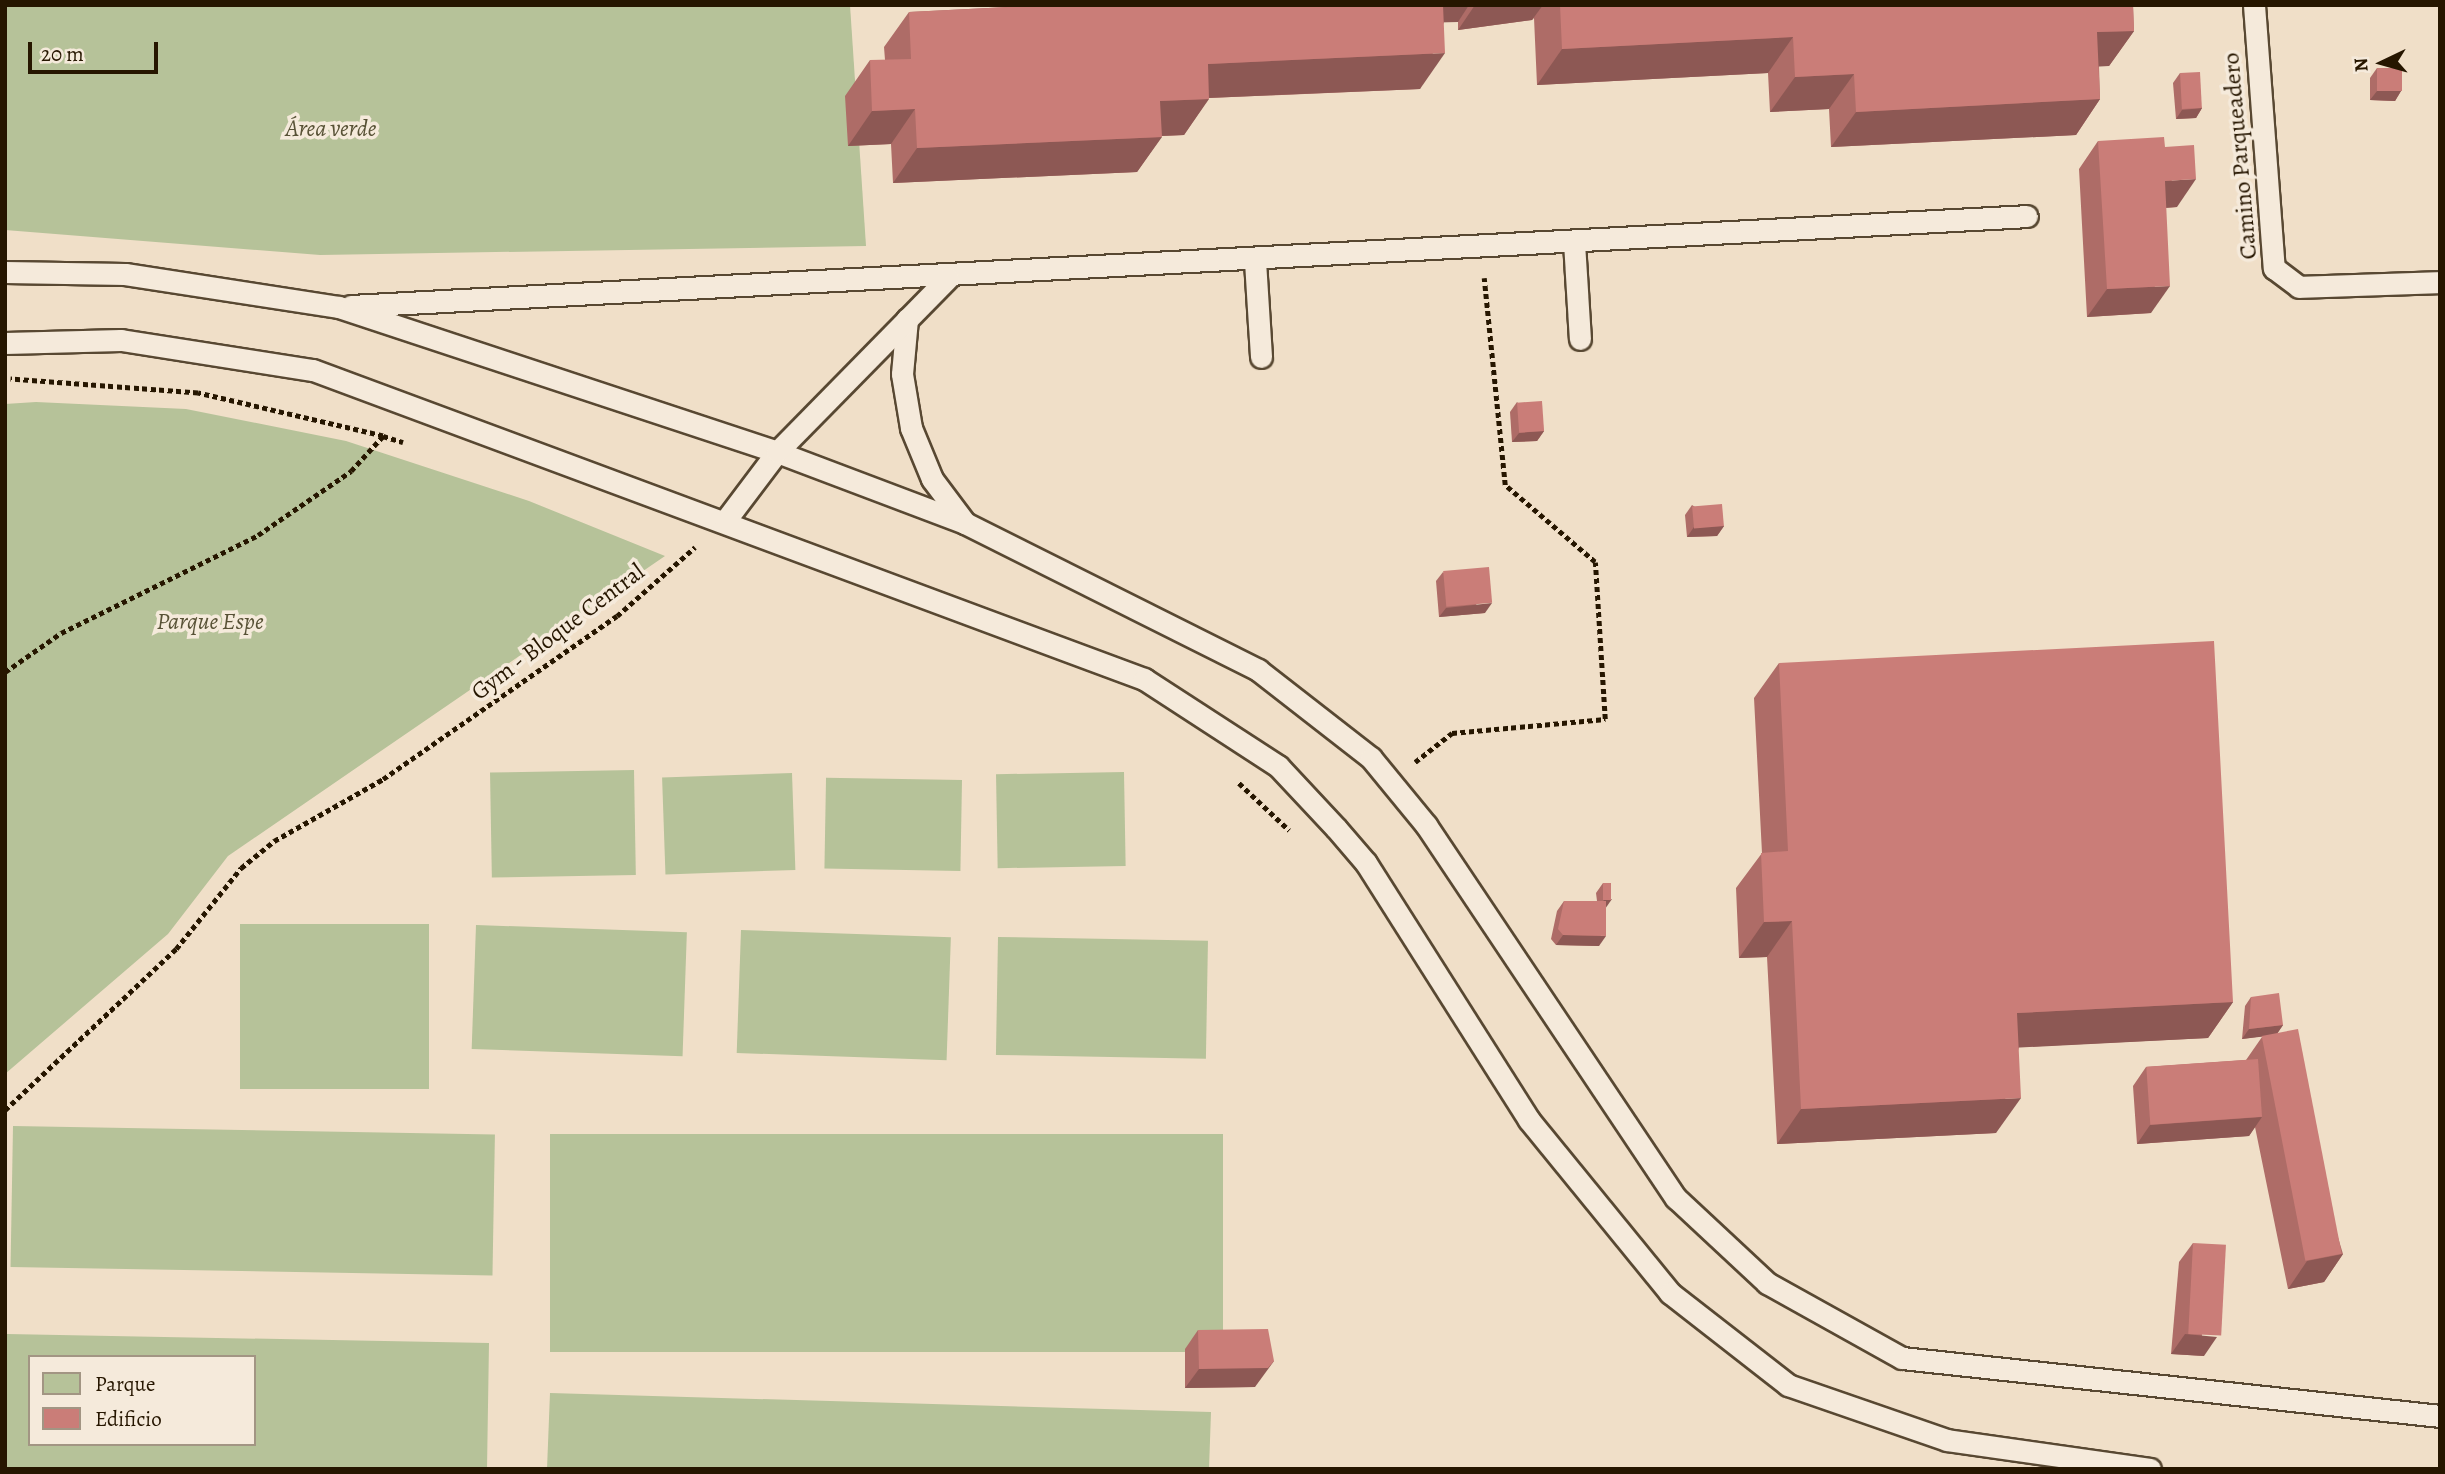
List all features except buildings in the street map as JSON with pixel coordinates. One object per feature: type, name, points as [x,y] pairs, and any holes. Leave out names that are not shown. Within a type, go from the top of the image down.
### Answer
[{"type":"lane","name":"Camino Parqueadero","points":[[2253,5],[2274,268],[2299,287],[2434,282]]},
{"type":"lane","points":[[339,307],[948,278],[2027,216]]},
{"type":"lane","points":[[1574,242],[1580,339]]},
{"type":"lane","points":[[1255,261],[1261,357]]},
{"type":"lane","points":[[5,272],[125,274],[339,307],[777,452],[965,523],[1258,670],[1325,718],[1390,781],[1426,825],[1676,1198],[1767,1283],[1902,1357],[2440,1416]]},
{"type":"lane","points":[[725,521],[777,452],[948,278]]},
{"type":"lane","points":[[907,319],[902,374],[911,428],[932,479],[965,523]]},
{"type":"lane","points":[[5,343],[121,340],[313,370],[1144,679],[1278,766],[1336,828],[1366,863],[1529,1120],[1670,1293],[1787,1385],[1947,1440],[2150,1469]]},
{"type":"path","points":[[1390,781],[1452,733],[1605,719],[1595,562],[1505,485],[1482,247]]},
{"type":"path","points":[[5,378],[198,393],[383,436],[351,471],[258,535],[61,633],[5,672]]},
{"type":"path","name":"Gym - Bloque Central","points":[[5,1110],[176,948],[258,855],[383,779],[617,616],[703,540]]},
{"type":"path","points":[[1231,776],[1310,850],[1336,828]]},
{"type":"green space","name":"Área verde","points":[[5,5],[850,5],[866,246],[320,255],[5,230]]},
{"type":"green space","name":"Parque Espe","points":[[36,402],[186,409],[346,441],[529,501],[665,556],[228,856],[168,934],[5,1074],[5,404]]},
{"type":"green space","points":[[634,770],[636,875],[492,877],[490,773]]},
{"type":"green space","points":[[1124,772],[1126,866],[998,868],[996,774]]},
{"type":"green space","points":[[792,773],[795,870],[665,874],[662,778]]},
{"type":"green space","points":[[826,778],[962,780],[960,871],[824,869]]},
{"type":"green space","points":[[240,924],[429,924],[429,1089],[240,1089]]},
{"type":"green space","points":[[476,925],[687,932],[683,1056],[472,1049]]},
{"type":"green space","points":[[741,930],[951,937],[947,1060],[737,1053]]},
{"type":"green space","points":[[998,937],[1208,941],[1206,1059],[996,1055]]},
{"type":"green space","points":[[13,1126],[495,1134],[492,1275],[11,1267]]},
{"type":"green space","points":[[550,1134],[1223,1134],[1223,1352],[550,1352]]},
{"type":"green space","points":[[7,1334],[489,1343],[487,1469],[5,1469]]},
{"type":"green space","points":[[550,1393],[1211,1412],[1209,1469],[547,1469]]}]
